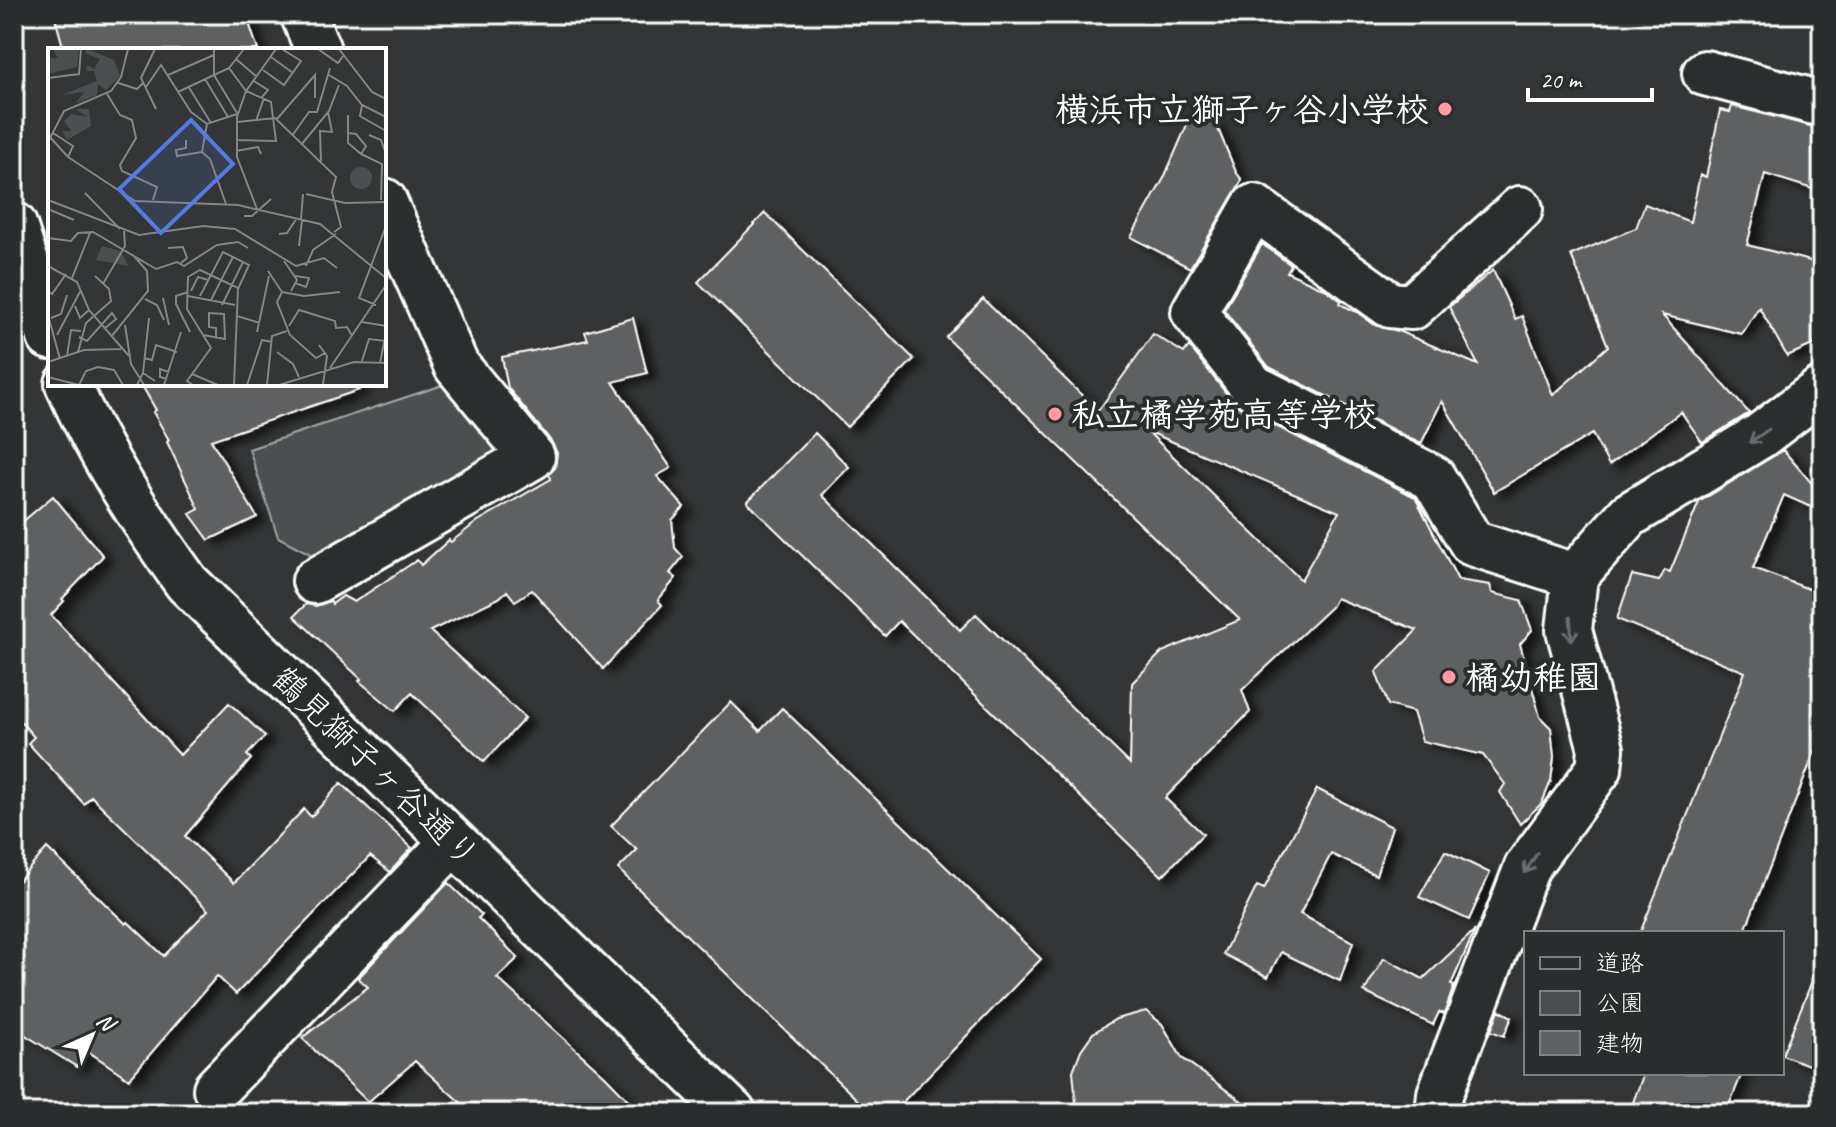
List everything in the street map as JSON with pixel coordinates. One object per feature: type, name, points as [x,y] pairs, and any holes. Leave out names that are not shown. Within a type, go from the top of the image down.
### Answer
[{"type":"street","points":[[303,14],[317,48]]},
{"type":"street","points":[[1705,73],[1822,104]]},
{"type":"street","points":[[315,581],[532,457],[456,365],[386,206]]},
{"type":"street","points":[[1520,209],[1412,307],[1390,305],[1254,207],[1194,312],[1253,387],[1433,478],[1472,543],[1575,576]]},
{"type":"street","points":[[14,225],[48,331]]},
{"type":"street","name":"鶴見獅子ヶ谷通り","points":[[69,386],[88,429],[137,514],[187,583],[733,1113]]},
{"type":"street","points":[[1438,1113],[1440,1094],[1527,867],[1599,769],[1601,749],[1569,630],[1575,576],[1629,515],[1760,436],[1822,389]]},
{"type":"street","points":[[216,1089],[453,842]]},
{"type":"green space","points":[[449,383],[506,450],[318,558],[278,537],[249,449]]},
{"type":"building","points":[[54,14],[246,14],[257,48],[63,48]]},
{"type":"building","points":[[1732,106],[1822,129],[1822,192],[1765,174],[1747,245],[1822,264],[1822,341],[1787,356],[1759,307],[1742,334],[1662,315],[1749,413],[1702,442],[1681,412],[1609,465],[1592,434],[1494,492],[1442,401],[1421,444],[1269,367],[1224,310],[1262,244],[1291,265],[1287,272],[1327,290],[1341,301],[1340,304],[1375,325],[1398,331],[1478,365],[1449,307],[1493,270],[1515,319],[1522,316],[1553,395],[1608,346],[1571,255],[1636,228],[1645,204],[1690,222],[1700,175],[1706,177],[1720,110],[1730,112]]},
{"type":"building","points":[[1192,113],[1216,124],[1242,180],[1190,268],[1131,237],[1164,178]]},
{"type":"building","points":[[765,213],[914,359],[847,427],[698,282]]},
{"type":"building","points":[[983,299],[1098,411],[1153,334],[1184,353],[1189,346],[1242,409],[1415,497],[1458,580],[1490,585],[1492,593],[1521,600],[1532,630],[1520,644],[1540,717],[1551,728],[1554,757],[1551,781],[1542,803],[1520,824],[1500,792],[1505,784],[1483,755],[1422,741],[1413,712],[1388,705],[1376,672],[1417,630],[1336,598],[1331,607],[1242,690],[1250,712],[1165,798],[1203,834],[1162,876],[899,621],[885,636],[747,502],[815,433],[849,467],[822,495],[960,630],[976,614],[1130,764],[1132,683],[1162,652],[1240,620],[946,337]],"holes":[[[1147,431],[1339,512],[1301,580]]]},
{"type":"building","points":[[633,318],[647,373],[613,382],[671,468],[657,476],[684,507],[672,520],[675,548],[683,557],[670,573],[676,578],[658,600],[662,605],[603,669],[532,590],[515,601],[507,591],[499,598],[430,631],[525,718],[484,762],[412,693],[395,711],[359,681],[361,679],[294,616],[306,604],[316,606],[330,601],[332,604],[343,596],[354,602],[417,560],[421,565],[449,540],[451,542],[478,521],[551,479],[549,474],[555,468],[557,453],[551,441],[508,388],[502,357],[588,340],[585,332]]},
{"type":"building","points":[[142,386],[358,386],[359,390],[211,440],[257,517],[209,540],[190,514],[199,509],[167,442],[169,440],[153,412],[156,410]]},
{"type":"building","points":[[1783,450],[1822,495],[1822,512],[1784,495],[1753,568],[1822,594],[1822,733],[1745,931],[1641,931],[1745,672],[1617,619],[1632,575],[1659,581],[1665,570],[1670,572],[1699,502]]},
{"type":"building","points":[[53,496],[103,556],[51,615],[180,755],[229,703],[265,736],[247,755],[251,759],[185,836],[234,883],[304,809],[311,817],[341,783],[412,848],[390,872],[370,856],[236,994],[217,976],[129,1079],[86,1050],[77,1067],[14,1028],[14,886],[47,848],[164,956],[208,910],[91,796],[84,804],[28,743],[34,737],[14,714],[14,529]]},
{"type":"building","points":[[731,702],[760,731],[782,708],[1041,959],[892,1113],[871,1113],[618,869],[637,850],[611,826]]},
{"type":"building","points":[[1317,789],[1392,827],[1376,875],[1331,854],[1300,914],[1353,942],[1340,981],[1281,952],[1268,977],[1223,954],[1257,886],[1264,889]]},
{"type":"building","points":[[1445,851],[1490,873],[1469,920],[1419,897]]},
{"type":"building","points":[[448,883],[482,915],[478,918],[518,958],[497,978],[641,1113],[472,1113],[415,1061],[368,1102],[302,1038],[368,987],[358,978]]},
{"type":"building","points":[[1475,930],[1451,985],[1454,986],[1444,1014],[1439,1012],[1433,1025],[1364,992],[1384,958],[1423,979]]},
{"type":"building","points":[[1821,959],[1822,1070],[1784,1056]]},
{"type":"building","points":[[1499,1010],[1512,1017],[1504,1036],[1491,1031]]},
{"type":"building","points":[[1146,1011],[1162,1024],[1182,1058],[1258,1113],[1086,1113],[1076,1103],[1073,1071],[1081,1050],[1093,1033],[1116,1019]]},
{"type":"building","points":[[1643,1075],[1741,1075],[1726,1113],[1629,1113]]},
{"type":"place","name":"横浜市立獅子ヶ谷小学校","points":[[1445,109]]},
{"type":"place","name":"私立橘学苑高等学校","points":[[1055,414]]},
{"type":"place","name":"橘幼稚園","points":[[1449,677]]}]
